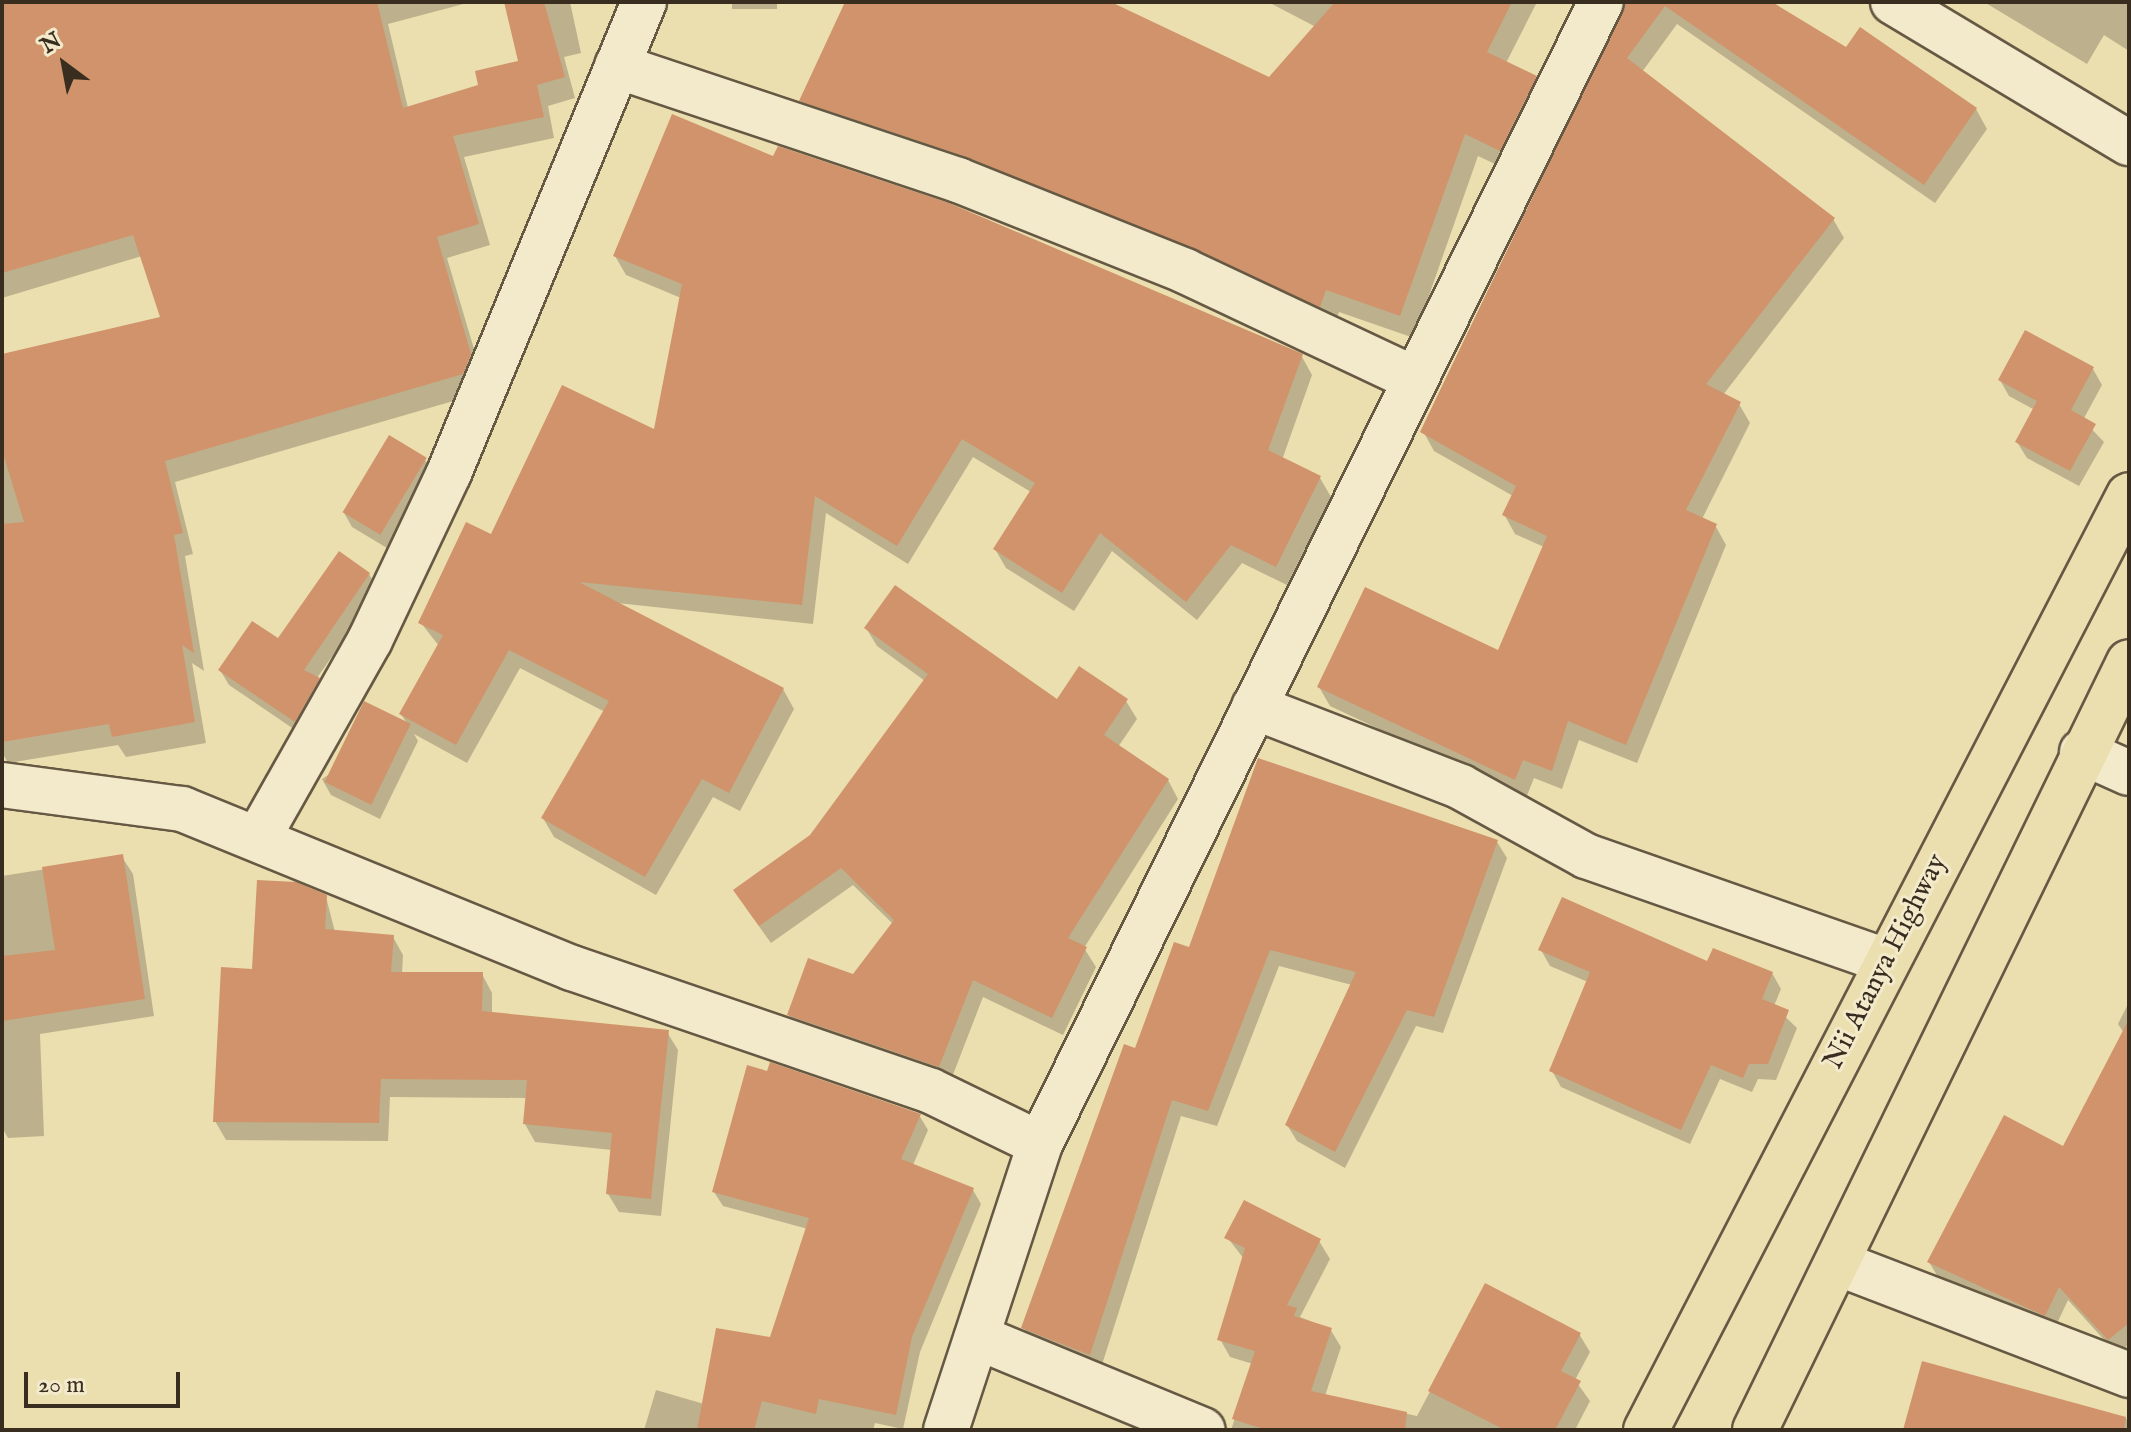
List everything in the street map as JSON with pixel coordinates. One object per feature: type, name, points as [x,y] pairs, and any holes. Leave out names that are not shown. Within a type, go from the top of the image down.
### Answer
[{"type":"main road","name":"Nii Atanya Highway","points":[[1646,1430],[1885,961],[2129,495]]},
{"type":"main road","points":[[1755,1430],[1840,1264],[2082,752],[2129,662]]},
{"type":"street","points":[[258,838],[370,640],[449,473],[644,2]]},
{"type":"street","points":[[946,1430],[1040,1144],[1601,2]]},
{"type":"street","points":[[1893,2],[2129,143]]},
{"type":"street","points":[[617,66],[958,180],[1185,271],[1415,379]]},
{"type":"street","points":[[1254,707],[1461,787],[1586,856],[1885,961]]},
{"type":"street","points":[[2082,752],[2129,773]]},
{"type":"street","points":[[2,785],[182,809],[572,968],[931,1091],[1040,1144]]},
{"type":"street","points":[[1840,1264],[2129,1375]]},
{"type":"street","points":[[977,1337],[1203,1430]]},
{"type":"building","points":[[2,2],[377,2],[403,108],[478,85],[475,71],[518,61],[504,2],[544,2],[565,77],[537,85],[544,117],[453,136],[479,224],[437,237],[471,354],[463,374],[165,461],[183,533],[174,535],[194,653],[182,645],[195,722],[112,737],[109,724],[2,742],[2,524],[24,522],[2,450],[2,354],[160,317],[133,235],[2,273]]},
{"type":"building","points":[[845,2],[1111,2],[1269,77],[1335,2],[1512,2],[1487,52],[1537,76],[1500,151],[1465,134],[1400,316],[1326,290],[1320,307],[967,157],[799,101]]},
{"type":"building","points":[[1626,2],[1772,2],[1846,47],[1860,27],[1977,108],[1924,185],[1665,6],[1627,58],[1835,218],[1706,384],[1741,402],[1686,510],[1717,524],[1626,745],[1568,721],[1552,771],[1523,760],[1515,780],[1317,687],[1365,587],[1498,650],[1547,536],[1502,515],[1516,486],[1420,432]]},
{"type":"building","points":[[672,114],[773,156],[778,146],[949,203],[1303,354],[1268,450],[1321,476],[1276,567],[1231,545],[1186,602],[1100,533],[1062,593],[993,549],[1035,483],[962,439],[897,546],[815,496],[802,605],[579,582],[784,688],[729,793],[702,779],[645,877],[541,818],[609,701],[509,650],[456,745],[399,714],[443,635],[418,623],[466,522],[491,534],[562,385],[654,429],[682,284],[613,256]]},
{"type":"building","points":[[2025,330],[2094,367],[2071,410],[2096,424],[2070,471],[2015,442],[2037,401],[1998,380]]},
{"type":"building","points":[[389,435],[427,458],[380,535],[343,512]]},
{"type":"building","points":[[339,551],[370,573],[304,670],[320,678],[295,722],[218,670],[252,621],[278,638]]},
{"type":"building","points":[[895,585],[1057,699],[1079,666],[1128,699],[1104,735],[1169,779],[1068,938],[1087,947],[1052,1018],[973,980],[939,1067],[787,1015],[808,958],[853,974],[894,920],[841,868],[759,926],[733,890],[810,835],[928,674],[864,628]]},
{"type":"building","points":[[364,701],[411,724],[371,805],[325,782]]},
{"type":"building","points":[[1258,758],[1498,840],[1434,1017],[1407,1010],[1335,1152],[1285,1125],[1356,972],[1270,950],[1208,1111],[1172,1100],[1090,1355],[1021,1328],[1124,1044],[1135,1048],[1174,942],[1189,947]]},
{"type":"building","points":[[123,854],[145,999],[2,1021],[2,956],[55,950],[42,867]]},
{"type":"building","points":[[257,880],[296,882],[327,895],[325,929],[394,935],[391,972],[483,972],[482,1011],[669,1030],[651,1199],[606,1194],[612,1133],[523,1124],[527,1080],[381,1079],[379,1123],[213,1122],[221,967],[252,969]]},
{"type":"building","points":[[1562,897],[1707,961],[1713,948],[1773,972],[1762,999],[1789,1010],[1768,1064],[1749,1064],[1743,1078],[1711,1065],[1681,1130],[1549,1071],[1590,972],[1538,950]]},
{"type":"building","points":[[2129,1019],[2129,1323],[2108,1340],[2059,1287],[2045,1316],[1927,1262],[2004,1115],[2063,1146]]},
{"type":"building","points":[[770,1062],[921,1114],[901,1159],[974,1188],[912,1337],[896,1415],[819,1399],[816,1414],[762,1401],[754,1430],[697,1430],[716,1328],[770,1337],[809,1218],[712,1192],[747,1065],[767,1071]]},
{"type":"building","points":[[1244,1200],[1321,1239],[1287,1305],[1297,1308],[1294,1316],[1332,1328],[1311,1391],[1407,1412],[1405,1430],[1267,1430],[1232,1419],[1255,1351],[1217,1340],[1245,1248],[1224,1238]]},
{"type":"building","points":[[1485,1283],[1581,1333],[1561,1371],[1581,1381],[1555,1430],[1505,1430],[1428,1391]]},
{"type":"building","points":[[1922,1361],[2126,1417],[2124,1430],[1903,1430]]}]
